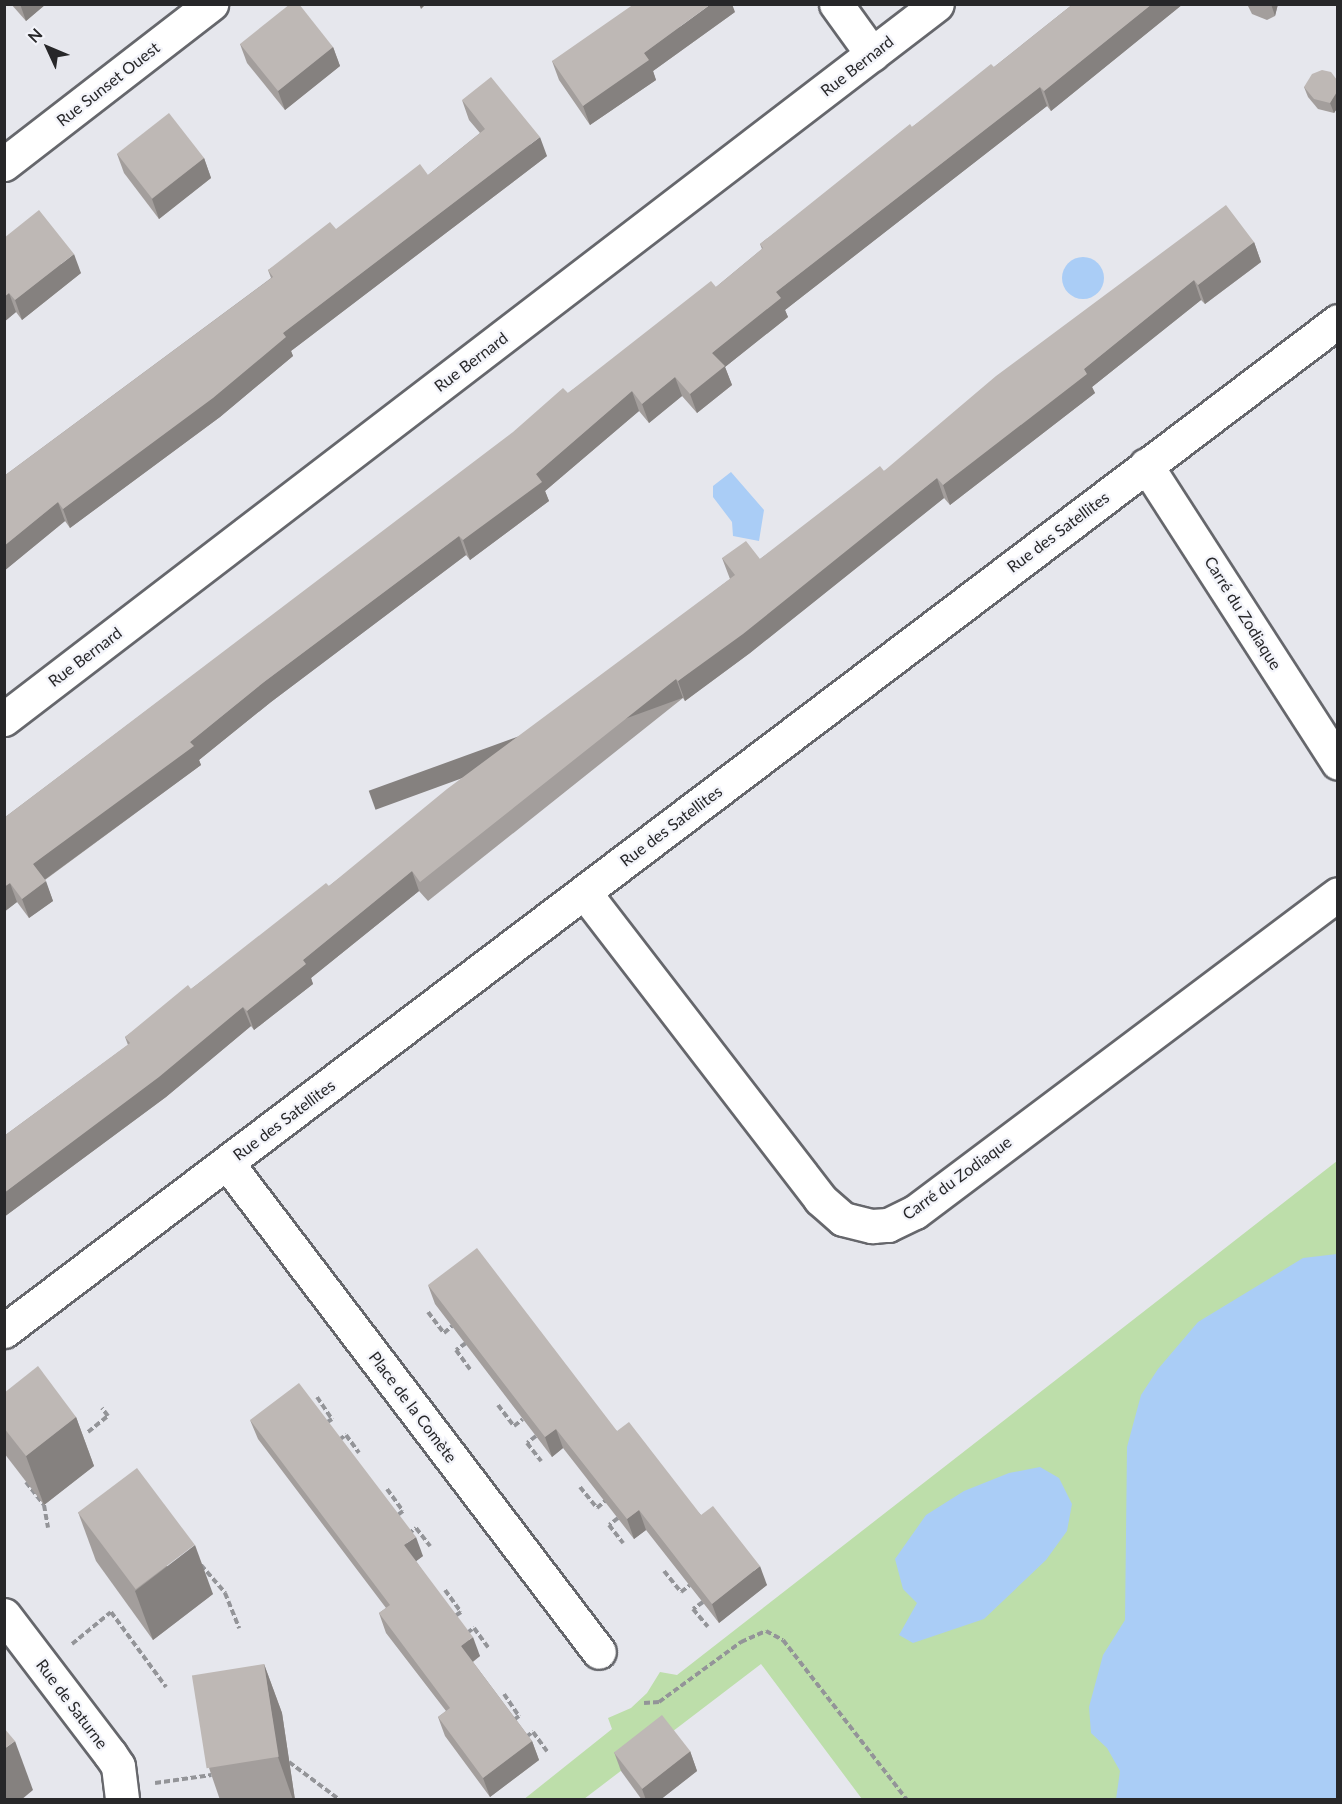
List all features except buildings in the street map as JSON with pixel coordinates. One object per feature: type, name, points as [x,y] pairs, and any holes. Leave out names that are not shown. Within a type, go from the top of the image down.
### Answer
[{"type":"street","name":"Rue Sunset Ouest","points":[[4,164],[211,4]]},
{"type":"street","points":[[836,4],[872,54]]},
{"type":"street","name":"Rue Bernard","points":[[4,719],[938,4]]},
{"type":"street","name":"Rue des Satellites","points":[[4,1330],[1338,321]]},
{"type":"street","name":"Carré du Zodiaque","points":[[1146,465],[1338,763]]},
{"type":"street","name":"Carré du Zodiaque","points":[[584,892],[820,1199],[843,1218],[872,1226],[888,1225],[915,1212],[1338,894]]},
{"type":"street","name":"Place de la Comète","points":[[227,1163],[599,1652]]},
{"type":"street","name":"Rue de Saturne","points":[[4,1615],[110,1754],[122,1793]]},
{"type":"path","points":[[428,1312],[444,1333],[452,1326]]},
{"type":"path","points":[[466,1343],[456,1350],[470,1369]]},
{"type":"path","points":[[316,1397],[332,1419],[323,1425]]},
{"type":"path","points":[[498,1405],[514,1426],[523,1419]]},
{"type":"path","points":[[88,1432],[108,1416],[102,1408]]},
{"type":"path","points":[[336,1442],[346,1435],[359,1453]]},
{"type":"path","points":[[536,1436],[527,1443],[541,1461]]},
{"type":"path","points":[[26,1482],[44,1505],[48,1528]]},
{"type":"path","points":[[580,1487],[597,1508],[605,1501]]},
{"type":"path","points":[[387,1489],[403,1511],[394,1517]]},
{"type":"path","points":[[618,1518],[609,1525],[623,1543]]},
{"type":"path","points":[[407,1534],[416,1528],[430,1546]]},
{"type":"path","points":[[197,1560],[225,1593],[239,1628]]},
{"type":"path","points":[[664,1571],[681,1592],[690,1585]]},
{"type":"path","points":[[445,1590],[461,1612],[452,1618]]},
{"type":"path","points":[[703,1602],[693,1609],[708,1628]]},
{"type":"path","points":[[43,1666],[111,1612],[166,1687]]},
{"type":"path","points":[[464,1635],[474,1628],[488,1647]]},
{"type":"path","points":[[644,1703],[659,1702],[741,1642],[766,1631],[783,1640],[907,1800]]},
{"type":"path","points":[[504,1694],[519,1716],[511,1722]]},
{"type":"path","points":[[523,1739],[533,1732],[547,1750]]},
{"type":"path","points":[[289,1762],[340,1800]]},
{"type":"path","points":[[122,1793],[211,1775]]},
{"type":"green space","points":[[1337,1161],[1337,1799],[862,1799],[761,1664],[584,1799],[523,1800],[612,1729],[608,1718],[631,1708],[647,1693],[660,1672],[677,1675]]},
{"type":"water","points":[[1083,257],[1098,263],[1104,278],[1098,293],[1083,299],[1068,293],[1062,278],[1068,263]]},
{"type":"water","points":[[731,472],[764,510],[759,541],[733,536],[732,522],[713,497],[713,486]]},
{"type":"water","points":[[1337,1254],[1337,1799],[1116,1799],[1120,1771],[1107,1748],[1091,1733],[1089,1707],[1103,1655],[1125,1620],[1127,1447],[1141,1395],[1158,1369],[1198,1322],[1303,1258]]},
{"type":"water","points":[[1040,1467],[1059,1478],[1072,1504],[1067,1531],[1046,1560],[984,1619],[913,1643],[899,1635],[917,1603],[903,1589],[895,1559],[926,1515],[964,1491],[1009,1473]]}]
